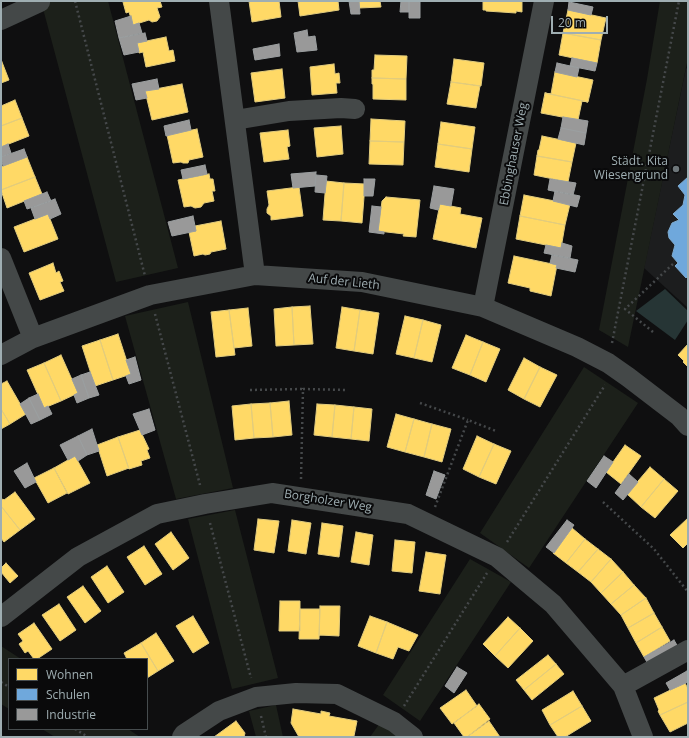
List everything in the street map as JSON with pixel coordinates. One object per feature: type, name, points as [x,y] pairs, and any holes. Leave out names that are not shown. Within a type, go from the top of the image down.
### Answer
[{"type":"street","points":[[219,1],[255,275]]},
{"type":"street","name":"Ebbinghauser Weg","points":[[483,307],[544,1]]},
{"type":"street","points":[[1,20],[40,2]]},
{"type":"street","points":[[235,120],[289,111],[355,109]]},
{"type":"street","points":[[1,258],[32,338]]},
{"type":"street","name":"Auf der Lieth","points":[[1,355],[32,338],[150,295],[255,275],[362,282],[483,307],[577,347],[608,363],[680,416],[688,426]]},
{"type":"street","name":"Borgholzer Weg","points":[[1,617],[78,558],[157,514],[205,504],[272,493],[408,514],[497,557],[553,604],[623,686],[643,737]]},
{"type":"street","points":[[623,686],[688,650]]},
{"type":"street","points":[[182,737],[184,734],[219,711],[256,697],[296,693],[337,694],[394,722],[413,737]]},
{"type":"path","points":[[75,1],[150,295]]},
{"type":"path","points":[[608,363],[679,1]]},
{"type":"path","points":[[625,309],[674,263]]},
{"type":"path","points":[[618,307],[625,309],[653,332]]},
{"type":"path","points":[[301,497],[303,388]]},
{"type":"path","points":[[250,390],[303,388],[348,390]]},
{"type":"path","points":[[420,403],[496,431]]},
{"type":"path","points":[[429,524],[468,420]]},
{"type":"path","points":[[603,502],[654,549],[688,592]]},
{"type":"path","points":[[78,730],[88,737]]},
{"type":"shaded area","points":[[41,1],[108,1],[178,268],[116,282]]},
{"type":"shaded area","points":[[660,1],[688,1],[688,58],[628,347],[599,330],[647,79]]},
{"type":"shaded area","name":"Städt. Kita Wiesengrund","points":[[686,68],[688,70],[688,308],[644,268]]},
{"type":"shaded area","points":[[665,289],[688,311],[688,320],[675,340],[636,311]]},
{"type":"shaded area","points":[[188,302],[233,488],[176,499],[125,316]]},
{"type":"shaded area","points":[[584,367],[638,403],[529,568],[480,533]]},
{"type":"shaded area","points":[[235,510],[278,678],[232,689],[188,519]]},
{"type":"shaded area","points":[[470,559],[511,582],[420,721],[383,695]]},
{"type":"shaded area","points":[[1,646],[19,658],[8,658],[8,708],[1,704]]},
{"type":"shaded area","points":[[276,705],[283,737],[256,737],[249,711]]},
{"type":"shaded area","points":[[380,723],[398,737],[370,737]]},
{"type":"shaded area","points":[[44,730],[130,730],[140,737],[55,737]]},
{"type":"building: Wohnen","points":[[160,1],[162,7],[157,8],[160,17],[157,21],[152,22],[149,20],[133,25],[129,12],[126,13],[123,2]]},
{"type":"building: Wohnen","points":[[249,1],[279,1],[281,17],[252,22]]},
{"type":"building: Wohnen","points":[[298,1],[338,1],[339,10],[300,16]]},
{"type":"building: Wohnen","points":[[359,1],[380,1],[381,7],[359,8]]},
{"type":"building: Wohnen","points":[[483,1],[522,1],[522,12],[486,11],[483,10]]},
{"type":"building: Wohnen","points":[[568,10],[606,18],[601,40],[563,33]]},
{"type":"building: Wohnen","points":[[563,33],[601,40],[597,63],[559,55]]},
{"type":"building: Wohnen","points":[[166,37],[169,51],[173,50],[175,61],[146,67],[143,52],[139,53],[137,43]]},
{"type":"building: Wohnen","points":[[375,55],[407,56],[406,79],[372,78]]},
{"type":"building: Wohnen","points":[[454,59],[484,63],[481,86],[451,82]]},
{"type":"building: Wohnen","points":[[2,62],[9,80],[1,83],[1,63]]},
{"type":"building: Wohnen","points":[[334,64],[335,74],[339,73],[340,83],[336,83],[337,93],[312,95],[310,67]]},
{"type":"building: Wohnen","points":[[282,69],[285,98],[255,102],[251,73]]},
{"type":"building: Wohnen","points":[[555,72],[593,80],[588,102],[545,93],[551,94]]},
{"type":"building: Wohnen","points":[[372,78],[406,79],[406,100],[373,99]]},
{"type":"building: Wohnen","points":[[451,82],[480,86],[476,108],[447,104]]},
{"type":"building: Wohnen","points":[[182,84],[188,112],[152,120],[145,91]]},
{"type":"building: Wohnen","points":[[545,93],[588,102],[582,101],[578,120],[541,113]]},
{"type":"building: Wohnen","points":[[15,100],[22,118],[1,126],[1,106]]},
{"type":"building: Wohnen","points":[[22,118],[29,136],[1,147],[1,126]]},
{"type":"building: Wohnen","points":[[371,119],[405,121],[404,142],[370,141]]},
{"type":"building: Wohnen","points":[[441,122],[475,127],[472,149],[438,144]]},
{"type":"building: Wohnen","points":[[341,126],[343,154],[317,157],[314,128]]},
{"type":"building: Wohnen","points":[[197,129],[203,157],[189,160],[188,163],[173,163],[167,135]]},
{"type":"building: Wohnen","points":[[288,130],[290,146],[287,147],[289,159],[264,162],[260,133]]},
{"type":"building: Wohnen","points":[[542,136],[576,143],[572,162],[537,156]]},
{"type":"building: Wohnen","points":[[370,141],[404,142],[403,165],[369,164]]},
{"type":"building: Wohnen","points":[[438,144],[472,149],[469,172],[435,167]]},
{"type":"building: Wohnen","points":[[537,156],[572,162],[568,182],[534,175]]},
{"type":"building: Wohnen","points":[[27,157],[35,177],[1,190],[1,167]]},
{"type":"building: Wohnen","points":[[209,174],[210,179],[213,179],[215,191],[212,191],[214,201],[204,203],[201,207],[184,207],[178,180]]},
{"type":"building: Wohnen","points":[[35,177],[42,194],[7,208],[1,190]]},
{"type":"building: Wohnen","points":[[326,181],[344,183],[341,221],[323,220]]},
{"type":"building: Wohnen","points":[[344,183],[365,184],[362,223],[341,221]]},
{"type":"building: Wohnen","points":[[299,187],[303,216],[271,220],[271,216],[267,213],[269,205],[267,191]]},
{"type":"building: Wohnen","points":[[524,195],[570,204],[565,225],[520,216]]},
{"type":"building: Wohnen","points":[[386,197],[420,200],[416,237],[378,231],[382,201]]},
{"type":"building: Wohnen","points":[[440,204],[461,208],[460,214],[482,218],[476,248],[433,239]]},
{"type":"building: Wohnen","points":[[48,214],[58,239],[24,252],[14,227]]},
{"type":"building: Wohnen","points":[[520,216],[565,225],[561,248],[516,239]]},
{"type":"building: Wohnen","points":[[221,221],[226,249],[211,252],[210,254],[194,256],[189,232],[196,231],[195,226]]},
{"type":"building: Wohnen","points":[[514,256],[557,265],[551,296],[530,291],[530,288],[508,283]]},
{"type":"building: Wohnen","points":[[53,263],[56,273],[59,271],[63,281],[60,282],[64,291],[40,300],[29,273]]},
{"type":"building: Wohnen","points":[[310,306],[313,344],[294,345],[292,307]]},
{"type":"building: Wohnen","points":[[292,307],[294,345],[276,346],[274,309]]},
{"type":"building: Wohnen","points":[[342,307],[360,310],[354,351],[336,348]]},
{"type":"building: Wohnen","points":[[248,308],[252,346],[234,348],[229,310]]},
{"type":"building: Wohnen","points":[[229,310],[235,355],[216,357],[211,312]]},
{"type":"building: Wohnen","points":[[360,310],[379,313],[373,354],[354,351]]},
{"type":"building: Wohnen","points":[[405,316],[423,320],[414,358],[396,354]]},
{"type":"building: Wohnen","points":[[423,320],[441,325],[432,362],[414,358]]},
{"type":"building: Wohnen","points":[[118,334],[131,374],[113,380],[100,340]]},
{"type":"building: Wohnen","points":[[466,335],[483,342],[470,375],[452,368]]},
{"type":"building: Wohnen","points":[[100,340],[113,380],[95,386],[82,346]]},
{"type":"building: Wohnen","points":[[483,342],[500,349],[486,382],[470,375]]},
{"type":"building: Wohnen","points":[[688,344],[688,367],[678,355]]},
{"type":"building: Wohnen","points":[[61,355],[78,393],[61,401],[44,363]]},
{"type":"building: Wohnen","points":[[524,358],[540,367],[524,399],[508,390]]},
{"type":"building: Wohnen","points":[[44,363],[61,401],[44,408],[27,370]]},
{"type":"building: Wohnen","points":[[540,367],[557,375],[540,407],[524,399]]},
{"type":"building: Wohnen","points":[[7,381],[26,414],[10,424],[1,409],[1,384]]},
{"type":"building: Wohnen","points":[[289,401],[292,435],[273,437],[270,403]]},
{"type":"building: Wohnen","points":[[270,403],[273,437],[254,438],[251,404]]},
{"type":"building: Wohnen","points":[[251,404],[254,438],[235,440],[232,406]]},
{"type":"building: Wohnen","points":[[317,404],[335,405],[332,437],[314,435]]},
{"type":"building: Wohnen","points":[[335,405],[354,407],[351,439],[332,437]]},
{"type":"building: Wohnen","points":[[354,407],[372,409],[369,441],[351,439]]},
{"type":"building: Wohnen","points":[[1,409],[10,424],[1,429]]},
{"type":"building: Wohnen","points":[[396,414],[414,419],[405,452],[387,447]]},
{"type":"building: Wohnen","points":[[414,419],[432,424],[424,457],[405,452]]},
{"type":"building: Wohnen","points":[[432,424],[451,429],[442,462],[424,457]]},
{"type":"building: Wohnen","points":[[140,430],[149,449],[147,450],[150,458],[141,461],[142,465],[129,469],[118,437]]},
{"type":"building: Wohnen","points":[[477,436],[494,444],[479,477],[463,469]]},
{"type":"building: Wohnen","points":[[118,437],[129,468],[107,476],[97,445]]},
{"type":"building: Wohnen","points":[[494,444],[511,451],[496,484],[479,477]]},
{"type":"building: Wohnen","points":[[625,445],[641,456],[621,484],[606,472]]},
{"type":"building: Wohnen","points":[[75,456],[90,483],[68,494],[54,468]]},
{"type":"building: Wohnen","points":[[650,467],[664,479],[641,507],[627,494]]},
{"type":"building: Wohnen","points":[[54,468],[67,493],[48,503],[34,478]]},
{"type":"building: Wohnen","points":[[664,479],[678,491],[655,518],[641,507]]},
{"type":"building: Wohnen","points":[[15,492],[35,519],[20,530],[1,506],[1,500],[4,500]]},
{"type":"building: Wohnen","points":[[1,506],[20,530],[4,542],[1,538]]},
{"type":"building: Wohnen","points":[[688,518],[688,543],[683,548],[670,535]]},
{"type":"building: Wohnen","points":[[258,519],[279,521],[274,553],[254,550]]},
{"type":"building: Wohnen","points":[[292,520],[311,523],[306,554],[288,551]]},
{"type":"building: Wohnen","points":[[322,523],[343,526],[339,557],[318,554]]},
{"type":"building: Wohnen","points":[[572,528],[585,539],[566,563],[553,553]]},
{"type":"building: Wohnen","points":[[171,532],[189,558],[173,570],[155,544]]},
{"type":"building: Wohnen","points":[[356,532],[373,535],[369,565],[351,562]]},
{"type":"building: Wohnen","points":[[585,539],[598,549],[578,572],[566,563]]},
{"type":"building: Wohnen","points":[[395,540],[415,542],[412,573],[392,571]]},
{"type":"building: Wohnen","points":[[144,546],[162,574],[145,585],[127,557]]},
{"type":"building: Wohnen","points":[[598,549],[611,559],[591,582],[578,572]]},
{"type":"building: Wohnen","points":[[426,552],[446,555],[440,594],[419,591]]},
{"type":"building: Wohnen","points":[[611,559],[623,572],[601,593],[591,582]]},
{"type":"building: Wohnen","points":[[6,563],[18,576],[10,583],[1,572],[1,568]]},
{"type":"building: Wohnen","points":[[107,566],[124,592],[108,603],[91,577]]},
{"type":"building: Wohnen","points":[[623,572],[634,585],[611,604],[601,593]]},
{"type":"building: Wohnen","points":[[634,585],[646,598],[621,615],[611,604]]},
{"type":"building: Wohnen","points":[[83,586],[101,611],[85,623],[67,597]]},
{"type":"building: Wohnen","points":[[646,598],[654,613],[628,628],[621,615]]},
{"type":"building: Wohnen","points":[[280,601],[300,601],[300,631],[279,631]]},
{"type":"building: Wohnen","points":[[59,604],[76,630],[60,641],[42,615]]},
{"type":"building: Wohnen","points":[[320,606],[340,606],[339,636],[319,635]]},
{"type":"building: Wohnen","points":[[300,609],[320,609],[319,639],[299,639]]},
{"type":"building: Wohnen","points":[[654,613],[662,627],[636,643],[628,628]]},
{"type":"building: Wohnen","points":[[193,616],[209,643],[193,653],[176,626]]},
{"type":"building: Wohnen","points":[[370,616],[387,622],[376,653],[358,646]]},
{"type":"building: Wohnen","points":[[508,617],[520,628],[495,656],[483,644]]},
{"type":"building: Wohnen","points":[[387,622],[418,635],[409,651],[398,647],[393,659],[376,653]]},
{"type":"building: Wohnen","points":[[34,623],[52,649],[38,658],[33,658],[28,651],[25,653],[19,644],[23,641],[18,634]]},
{"type":"building: Wohnen","points":[[662,627],[670,641],[644,657],[636,643]]},
{"type":"building: Wohnen","points":[[520,628],[533,641],[508,668],[495,656]]},
{"type":"building: Wohnen","points":[[156,633],[174,661],[158,671],[141,643]]},
{"type":"building: Wohnen","points":[[141,643],[158,671],[148,677],[148,658],[126,658],[124,653]]},
{"type":"building: Wohnen","points":[[548,655],[556,664],[524,690],[516,680]]},
{"type":"building: Wohnen","points":[[556,664],[564,674],[532,700],[524,690]]},
{"type":"building: Wohnen","points":[[685,683],[688,689],[688,702],[660,715],[654,698]]},
{"type":"building: Wohnen","points":[[466,690],[477,706],[452,724],[440,708]]},
{"type":"building: Wohnen","points":[[573,691],[582,706],[550,725],[542,710]]},
{"type":"building: Wohnen","points":[[688,702],[688,723],[670,732],[660,715]]},
{"type":"building: Wohnen","points":[[479,704],[490,719],[467,737],[464,737],[454,723]]},
{"type":"building: Wohnen","points":[[582,706],[591,721],[565,737],[558,737],[550,725]]},
{"type":"building: Wohnen","points":[[293,709],[321,714],[321,711],[330,713],[329,716],[357,721],[354,736],[299,737],[291,723]]},
{"type":"building: Wohnen","points":[[236,721],[245,733],[244,737],[214,737]]},
{"type":"building: Wohnen","points":[[489,721],[500,737],[467,737]]},
{"type":"building: Schulen","points":[[688,177],[688,276],[686,278],[675,266],[678,263],[672,256],[675,245],[669,238],[668,232],[672,223],[679,220],[673,214],[683,205],[685,195],[678,186]]},
{"type":"building: Industrie","points":[[349,1],[359,1],[360,14],[351,14]]},
{"type":"building: Industrie","points":[[401,1],[409,1],[409,12],[400,12]]},
{"type":"building: Industrie","points":[[409,1],[420,1],[420,18],[409,18]]},
{"type":"building: Industrie","points":[[569,2],[593,7],[591,15],[568,10]]},
{"type":"building: Industrie","points":[[131,16],[133,25],[139,23],[142,33],[119,38],[115,21]]},
{"type":"building: Industrie","points":[[307,30],[308,37],[315,36],[317,50],[297,52],[294,33]]},
{"type":"building: Industrie","points":[[145,33],[147,41],[137,43],[139,52],[124,55],[119,38]]},
{"type":"building: Industrie","points":[[279,44],[280,56],[255,60],[253,49]]},
{"type":"building: Industrie","points":[[572,58],[597,63],[595,71],[570,66]]},
{"type":"building: Industrie","points":[[557,63],[579,68],[577,77],[555,72]]},
{"type":"building: Industrie","points":[[157,79],[159,89],[145,91],[147,98],[136,100],[132,84]]},
{"type":"building: Industrie","points":[[563,117],[588,121],[586,133],[561,128]]},
{"type":"building: Industrie","points":[[189,120],[191,130],[166,136],[164,126]]},
{"type":"building: Industrie","points":[[561,128],[586,133],[584,145],[558,139]]},
{"type":"building: Industrie","points":[[8,144],[11,153],[1,157],[1,147]]},
{"type":"building: Industrie","points":[[24,149],[27,157],[3,166],[1,157]]},
{"type":"building: Industrie","points":[[205,165],[207,174],[183,179],[181,170]]},
{"type":"building: Industrie","points":[[316,172],[315,186],[293,188],[291,174]]},
{"type":"building: Industrie","points":[[316,175],[327,176],[325,193],[315,192]]},
{"type":"building: Industrie","points":[[364,179],[375,179],[373,196],[364,196]]},
{"type":"building: Industrie","points":[[550,179],[576,183],[573,195],[548,190]]},
{"type":"building: Industrie","points":[[434,186],[454,189],[451,206],[440,204],[438,210],[430,208]]},
{"type":"building: Industrie","points":[[555,191],[580,196],[577,207],[553,201]]},
{"type":"building: Industrie","points":[[47,192],[51,201],[27,209],[24,201]]},
{"type":"building: Industrie","points":[[55,199],[61,214],[50,219],[48,214],[35,219],[31,208]]},
{"type":"building: Industrie","points":[[372,206],[381,207],[378,231],[384,232],[384,234],[369,232]]},
{"type":"building: Industrie","points":[[193,216],[196,231],[172,236],[168,222]]},
{"type":"building: Industrie","points":[[562,243],[572,246],[570,258],[544,253],[546,245],[561,248]]},
{"type":"building: Industrie","points":[[552,255],[578,260],[575,272],[556,268],[557,265],[550,263]]},
{"type":"building: Industrie","points":[[135,357],[141,380],[129,384],[126,376],[131,374],[126,360]]},
{"type":"building: Industrie","points":[[90,372],[99,395],[89,398],[81,375]]},
{"type":"building: Industrie","points":[[81,375],[89,398],[77,403],[74,395],[78,393],[72,379]]},
{"type":"building: Industrie","points":[[38,394],[44,408],[48,406],[52,414],[40,420],[29,398]]},
{"type":"building: Industrie","points":[[29,398],[40,420],[31,424],[20,404]]},
{"type":"building: Industrie","points":[[149,409],[155,430],[142,435],[133,414]]},
{"type":"building: Industrie","points":[[92,429],[99,451],[87,455],[78,436]]},
{"type":"building: Industrie","points":[[78,436],[87,455],[78,461],[75,456],[68,460],[60,445]]},
{"type":"building: Industrie","points":[[604,456],[613,462],[596,488],[587,481]]},
{"type":"building: Industrie","points":[[27,463],[36,482],[25,488],[14,471]]},
{"type":"building: Industrie","points":[[434,471],[445,475],[436,499],[426,495]]},
{"type":"building: Industrie","points":[[629,474],[638,482],[623,500],[615,493]]},
{"type":"building: Industrie","points":[[567,520],[574,525],[554,553],[546,547]]},
{"type":"building: Industrie","points":[[674,640],[678,647],[648,664],[644,657]]},
{"type":"building: Industrie","points":[[457,667],[467,673],[454,693],[445,686]]},
{"type":"building: Industrie","points":[[687,671],[688,682],[670,690],[666,683]]},
{"type":"place","name":"Städt. Kita Wiesengrund","points":[[676,169]]}]
